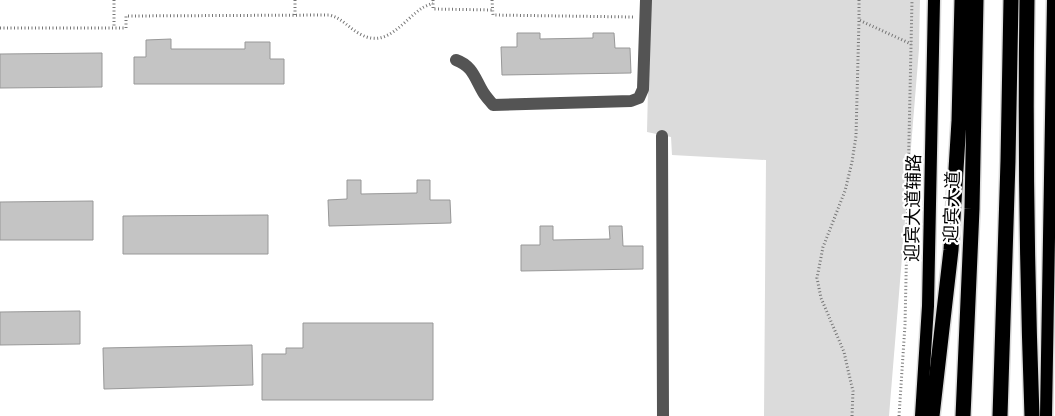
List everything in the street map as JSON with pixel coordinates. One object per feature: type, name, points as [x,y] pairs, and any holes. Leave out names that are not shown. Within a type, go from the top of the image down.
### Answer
[{"type":"highway","points":[[932,416],[951,250],[959,121],[962,0]]},
{"type":"highway","name":"迎宾大道","points":[[963,416],[972,209],[976,0]]},
{"type":"highway","points":[[1000,416],[1008,171],[1011,0]]},
{"type":"highway","points":[[1027,0],[1025,138],[1032,416]]},
{"type":"main road","name":"迎宾大道辅路","points":[[921,416],[928,306],[934,0]]},
{"type":"main road","points":[[1046,416],[1053,0]]},
{"type":"street","points":[[456,60],[463,62],[471,69],[493,105],[631,101],[639,98],[644,89],[646,0]]},
{"type":"street","points":[[662,136],[663,416]]},
{"type":"path","points":[[114,0],[114,28]]},
{"type":"path","points":[[295,0],[295,15]]},
{"type":"path","points":[[492,0],[492,15],[646,17]]},
{"type":"path","points":[[852,416],[853,391],[844,352],[821,298],[817,278],[823,247],[845,191],[856,136],[859,0]]},
{"type":"path","points":[[899,416],[905,325],[912,0]]},
{"type":"path","points":[[0,28],[126,28],[126,16],[329,15],[336,16],[363,36],[376,37],[390,35],[422,8],[433,2],[433,9],[492,10]]},
{"type":"path","points":[[859,20],[911,44]]},
{"type":"shaded area","points":[[650,0],[920,0],[919,49],[889,416],[764,416],[766,160],[672,155],[671,137],[647,132]]},
{"type":"building","points":[[517,33],[540,33],[540,39],[593,38],[593,33],[614,33],[615,48],[630,48],[631,73],[502,75],[501,47],[517,47]]},
{"type":"building","points":[[171,39],[171,49],[245,49],[245,42],[270,42],[270,59],[284,59],[284,84],[134,84],[134,57],[146,57],[146,40]]},
{"type":"building","points":[[102,53],[102,87],[0,88],[0,54]]},
{"type":"building","points":[[347,180],[361,180],[361,194],[417,193],[417,180],[430,180],[430,200],[450,200],[451,223],[329,226],[328,200],[347,199]]},
{"type":"building","points":[[93,201],[93,240],[0,240],[0,202]]},
{"type":"building","points":[[268,215],[268,254],[123,254],[123,216]]},
{"type":"building","points":[[540,226],[553,226],[553,240],[610,239],[609,226],[622,226],[623,246],[643,246],[643,269],[521,271],[521,245],[540,245]]},
{"type":"building","points":[[80,311],[80,344],[0,345],[0,312]]},
{"type":"building","points":[[303,323],[433,323],[433,400],[262,400],[262,354],[286,354],[286,348],[303,348]]},
{"type":"building","points":[[252,345],[253,385],[104,389],[103,348]]}]
